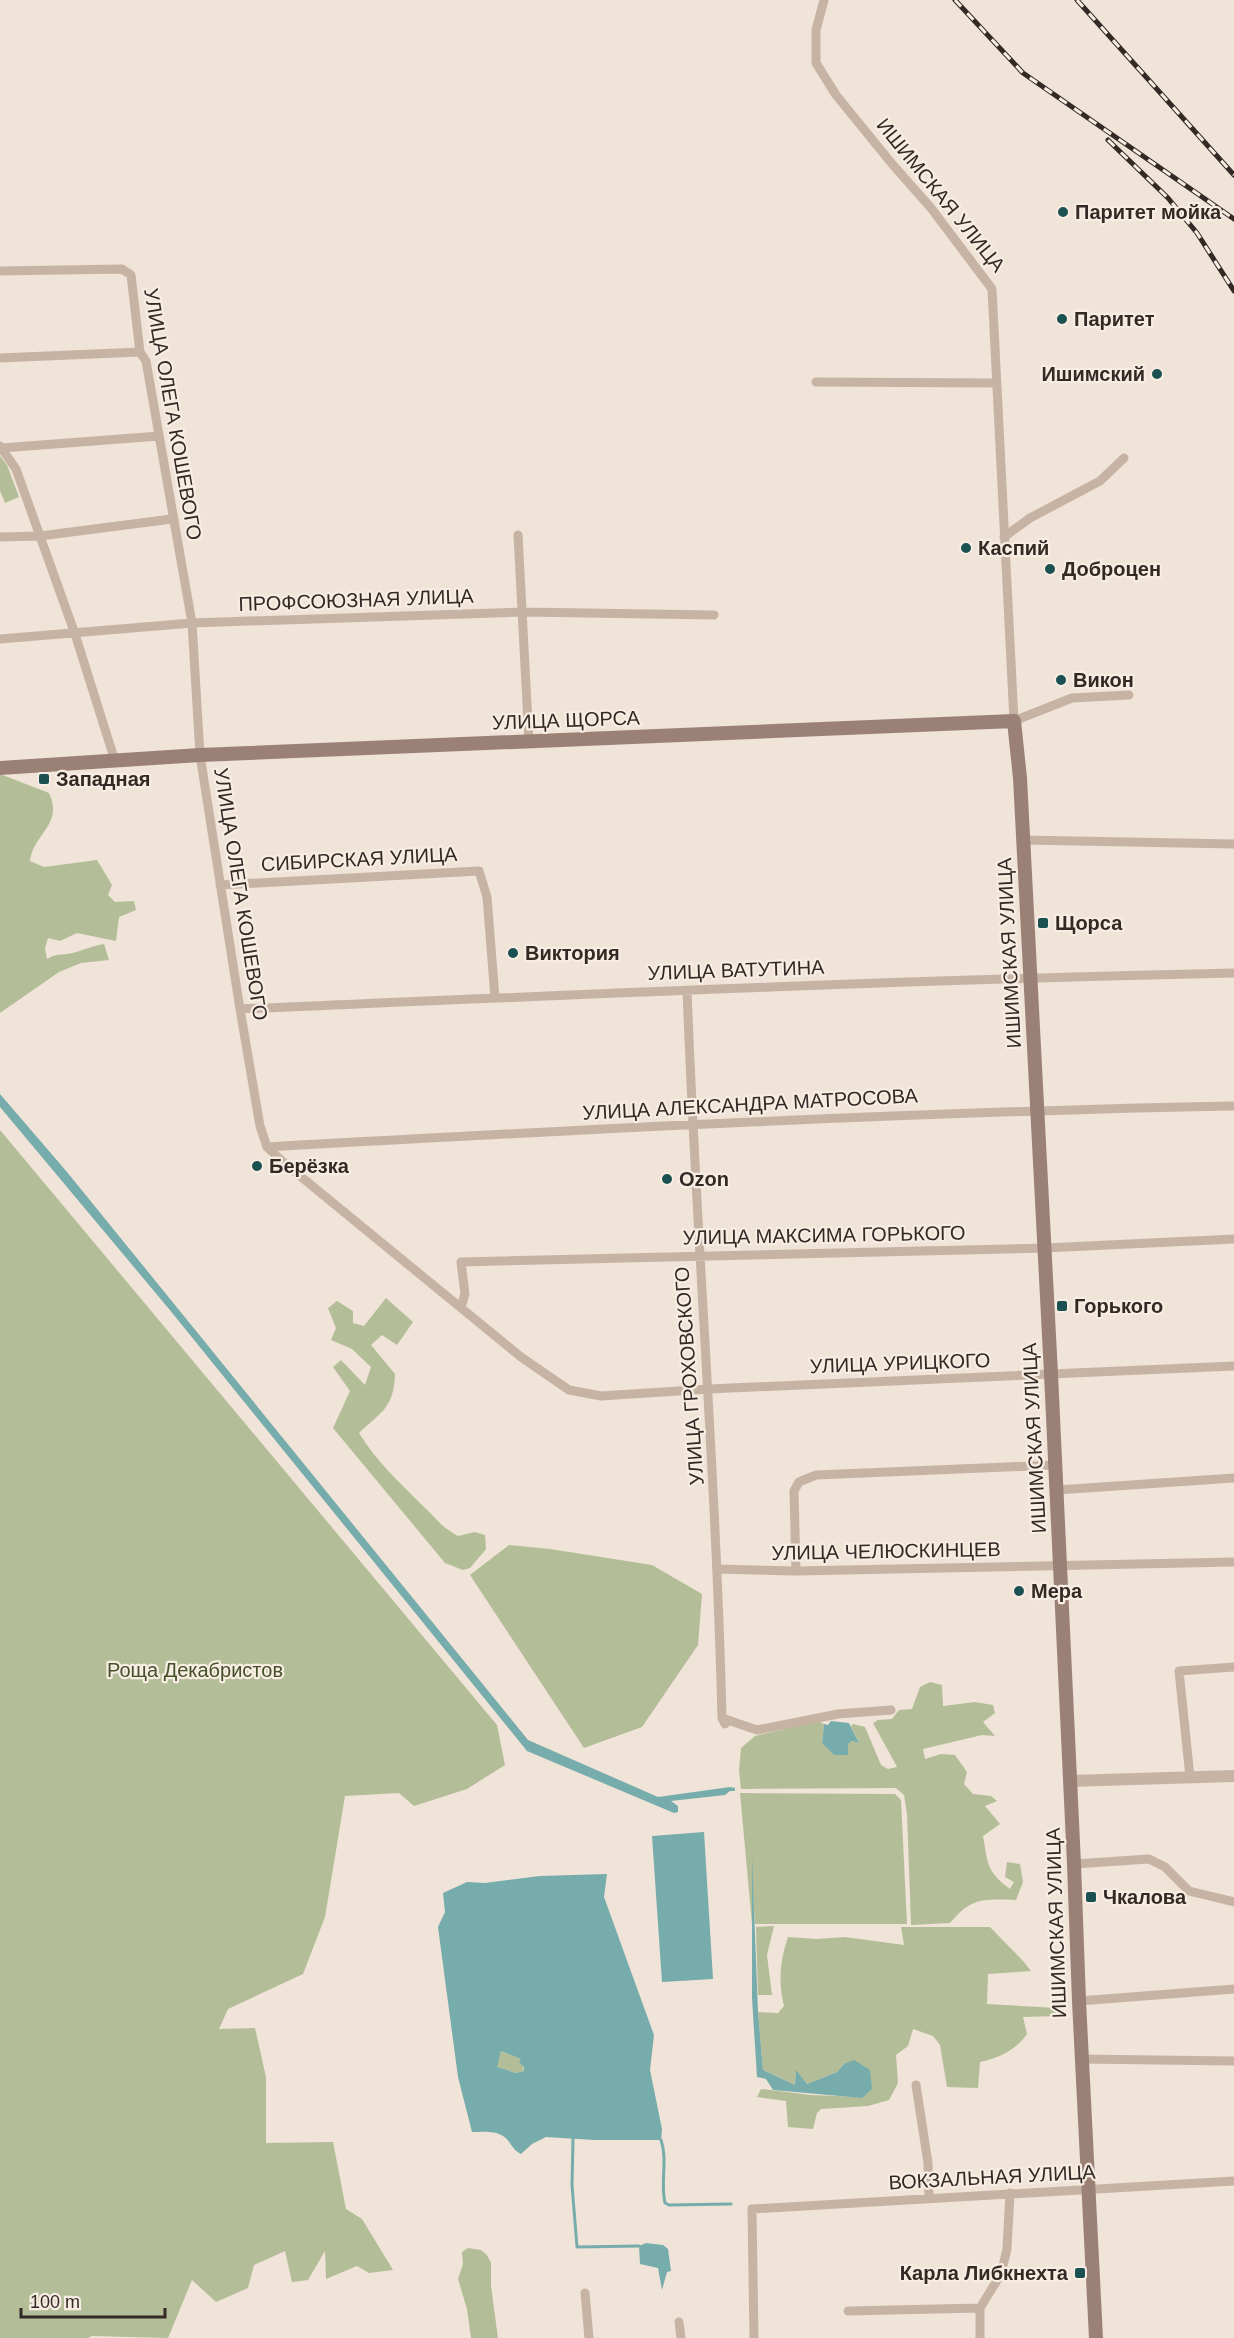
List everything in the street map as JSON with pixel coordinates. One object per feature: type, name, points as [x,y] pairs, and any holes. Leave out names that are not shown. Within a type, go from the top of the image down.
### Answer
[{"type":"main road","name":"УЛИЦА ЩОРСА","points":[[0,768],[200,755],[1014,721]]},
{"type":"main road","name":"ИШИМСКАЯ УЛИЦА","points":[[1014,721],[1023,840],[1045,1248],[1074,1864],[1078,2001],[1096,2338]]},
{"type":"street","name":"ИШИМСКАЯ УЛИЦА","points":[[824,0],[816,30],[816,63],[836,95],[931,208],[993,290],[1014,721]]},
{"type":"street","name":"УЛИЦА ОЛЕГА КОШЕВОГО","points":[[0,271],[122,269],[131,275],[140,352],[146,361],[192,623],[200,755],[240,1009],[260,1126],[267,1147]]},
{"type":"street","points":[[0,358],[140,352]]},
{"type":"street","points":[[816,382],[996,383]]},
{"type":"street","points":[[1,447],[159,436]]},
{"type":"street","points":[[1,447],[16,469],[75,634],[115,761]]},
{"type":"street","points":[[1004,537],[1030,518],[1100,481],[1124,458]]},
{"type":"street","points":[[0,537],[40,536],[172,519]]},
{"type":"street","points":[[518,535],[529,741]]},
{"type":"street","name":"ПРОФСОЮЗНАЯ УЛИЦА","points":[[0,639],[192,623],[522,612],[714,615]]},
{"type":"street","name":"УЛИЦА ЩОРСА","points":[[1014,721],[1072,698],[1129,695]]},
{"type":"street","points":[[1023,840],[1234,844]]},
{"type":"street","name":"СИБИРСКАЯ УЛИЦА","points":[[220,885],[479,871],[487,897],[495,998]]},
{"type":"street","name":"УЛИЦА ВАТУТИНА","points":[[240,1009],[687,990],[1234,973]]},
{"type":"street","name":"УЛИЦА ГРОХОВСКОГО","points":[[687,990],[692,1123],[718,1569],[723,1721],[757,1730],[838,1714],[891,1710]]},
{"type":"street","name":"УЛИЦА АЛЕКСАНДРА МАТРОСОВА","points":[[267,1147],[692,1123],[1037,1110],[1234,1106]]},
{"type":"street","points":[[267,1147],[461,1307]]},
{"type":"street","name":"УЛИЦА МАКСИМА ГОРЬКОГО","points":[[461,1307],[465,1294],[461,1262],[1045,1248],[1234,1239]]},
{"type":"street","name":"УЛИЦА УРИЦКОГО","points":[[461,1307],[521,1357],[569,1390],[601,1396],[709,1389],[1234,1366]]},
{"type":"street","points":[[796,1571],[794,1491],[799,1482],[816,1475],[1055,1465]]},
{"type":"street","points":[[1057,1490],[1234,1478]]},
{"type":"street","name":"УЛИЦА ЧЕЛЮСКИНЦЕВ","points":[[718,1569],[796,1571],[1234,1562]]},
{"type":"street","points":[[1190,1777],[1179,1671],[1234,1667]]},
{"type":"street","points":[[1069,1781],[1234,1776]]},
{"type":"street","points":[[1074,1864],[1149,1859],[1165,1867],[1189,1891],[1234,1902]]},
{"type":"street","points":[[1078,2001],[1234,1989]]},
{"type":"street","points":[[1082,2059],[1234,2061]]},
{"type":"street","points":[[916,2085],[928,2163],[929,2198]]},
{"type":"street","name":"ВОКЗАЛЬНАЯ УЛИЦА","points":[[754,2338],[752,2209],[1234,2181]]},
{"type":"street","points":[[980,2338],[980,2308],[1001,2274],[1006,2249],[1010,2193]]},
{"type":"street","points":[[585,2293],[589,2338]]},
{"type":"street","points":[[848,2311],[980,2308]]},
{"type":"street","points":[[679,2322],[681,2338]]},
{"type":"green space","points":[[0,456],[7,465],[19,497],[5,503],[0,491]]},
{"type":"green space","points":[[0,774],[49,793],[53,804],[50,821],[36,843],[30,861],[44,867],[97,860],[112,885],[108,895],[115,902],[134,901],[136,910],[119,917],[116,941],[77,933],[60,941],[48,938],[45,948],[47,959],[104,944],[109,960],[81,963],[59,972],[0,1013]]},
{"type":"green space","name":"Роща Декабристов","points":[[0,1130],[497,1725],[505,1765],[467,1789],[414,1806],[399,1793],[345,1796],[325,1917],[303,1974],[228,2009],[219,2029],[255,2028],[266,2077],[266,2143],[333,2142],[346,2209],[362,2219],[393,2270],[369,2273],[357,2266],[326,2279],[325,2251],[308,2280],[292,2282],[285,2251],[254,2265],[248,2288],[216,2302],[192,2280],[168,2338],[92,2336],[88,2338],[0,2338]]},
{"type":"green space","points":[[386,1298],[413,1322],[397,1345],[382,1335],[371,1345],[395,1374],[394,1385],[385,1408],[359,1433],[389,1471],[443,1525],[458,1536],[475,1532],[485,1535],[486,1549],[470,1568],[463,1570],[445,1563],[333,1428],[350,1391],[333,1367],[341,1360],[365,1385],[371,1367],[352,1349],[331,1340],[336,1328],[328,1308],[337,1301],[353,1311],[353,1323],[364,1326]]},
{"type":"green space","points":[[509,1545],[652,1565],[702,1594],[698,1645],[642,1727],[584,1748],[470,1575]]},
{"type":"green space","points":[[930,1682],[942,1685],[943,1706],[975,1702],[993,1705],[995,1713],[983,1722],[995,1736],[982,1735],[923,1749],[925,1759],[941,1754],[955,1755],[967,1772],[964,1784],[973,1794],[991,1796],[997,1801],[985,1806],[1000,1824],[983,1836],[987,1860],[992,1872],[1010,1889],[1014,1882],[1005,1877],[1007,1862],[1020,1864],[1023,1882],[1016,1900],[979,1901],[965,1908],[950,1923],[911,1925],[907,1814],[904,1795],[896,1788],[741,1789],[739,1770],[741,1748],[755,1736],[818,1721],[824,1724],[822,1743],[848,1755],[848,1744],[852,1741],[859,1743],[851,1726],[853,1724],[865,1727],[881,1765],[888,1769],[897,1767],[873,1723],[878,1720],[892,1719],[899,1710],[912,1709],[920,1687]]},
{"type":"green space","points":[[740,1793],[895,1794],[901,1800],[907,1924],[755,1924],[752,1872],[752,1924]]},
{"type":"green space","points":[[774,1926],[767,1955],[772,1995],[758,1995],[756,1927]]},
{"type":"green space","points":[[901,1927],[990,1927],[1031,1971],[988,1974],[987,2004],[1057,2008],[1057,2016],[1023,2017],[1027,2034],[1018,2045],[994,2058],[980,2062],[978,2088],[947,2087],[940,2045],[933,2036],[913,2029],[908,2046],[896,2055],[898,2083],[889,2100],[868,2106],[821,2109],[817,2113],[813,2129],[788,2127],[786,2101],[757,2097],[761,2089],[811,2095],[862,2097],[872,2088],[844,2064],[837,2072],[807,2084],[796,2072],[795,2085],[763,2070],[758,2012],[778,2013],[784,2006],[781,1971],[788,1937],[817,1939],[845,1937],[904,1945]]},
{"type":"green space","points":[[501,2051],[522,2059],[524,2071],[516,2073],[496,2067]]},
{"type":"green space","points":[[468,2248],[481,2250],[491,2263],[491,2286],[498,2338],[471,2338],[467,2309],[458,2279],[463,2264],[462,2252]]},
{"type":"water","points":[[0,1094],[67,1172],[528,1740],[658,1797],[730,1787],[735,1788],[735,1791],[730,1791],[725,1795],[671,1801],[678,1806],[678,1812],[674,1813],[527,1751],[169,1309],[0,1107]]},
{"type":"water","points":[[831,1721],[849,1723],[859,1743],[852,1741],[848,1744],[848,1755],[834,1755],[822,1743],[824,1724],[828,1725]]},
{"type":"water","points":[[704,1832],[713,1979],[662,1982],[652,1836]]},
{"type":"water","points":[[752,1856],[758,2012],[763,2070],[795,2085],[796,2070],[807,2084],[837,2072],[844,2064],[854,2060],[870,2070],[872,2089],[862,2098],[773,2090],[766,2079],[757,2077],[752,1998]]},
{"type":"water","points":[[607,1874],[604,1897],[654,2035],[650,2070],[662,2129],[661,2140],[546,2137],[532,2144],[521,2154],[499,2134],[472,2132],[458,2077],[438,1927],[445,1912],[443,1893],[467,1882],[485,1883],[540,1876]],"holes":[[[501,2051],[521,2059],[519,2062],[524,2067],[524,2071],[516,2073],[497,2067]]]},
{"type":"water","points":[[646,2243],[663,2245],[668,2249],[671,2271],[667,2272],[662,2290],[658,2268],[640,2264],[639,2246]]},
{"type":"waterway","points":[[573,2139],[572,2185],[577,2247],[639,2246]]},
{"type":"waterway","points":[[661,2140],[664,2155],[665,2203],[669,2205],[731,2204]]},
{"type":"railway","points":[[955,0],[1023,73],[1234,219]]},
{"type":"railway","points":[[1077,0],[1234,175]]},
{"type":"railway","points":[[1108,140],[1168,198],[1197,233],[1234,291]]},
{"type":"place","name":"Паритет мойка","points":[[1063,212]]},
{"type":"place","name":"Паритет","points":[[1062,319]]},
{"type":"place","name":"Ишимский","points":[[1157,374]]},
{"type":"place","name":"Каспий","points":[[966,548]]},
{"type":"place","name":"Доброцен","points":[[1050,569]]},
{"type":"place","name":"Викон","points":[[1061,680]]},
{"type":"place","name":"Западная","points":[[44,779]]},
{"type":"place","name":"Щорса","points":[[1043,923]]},
{"type":"place","name":"Виктория","points":[[513,953]]},
{"type":"place","name":"Берёзка","points":[[257,1166]]},
{"type":"place","name":"Ozon","points":[[667,1179]]},
{"type":"place","name":"Горького","points":[[1062,1306]]},
{"type":"place","name":"Мера","points":[[1019,1591]]},
{"type":"place","name":"Чкалова","points":[[1091,1897]]},
{"type":"place","name":"Карла Либкнехта","points":[[1080,2273]]}]
